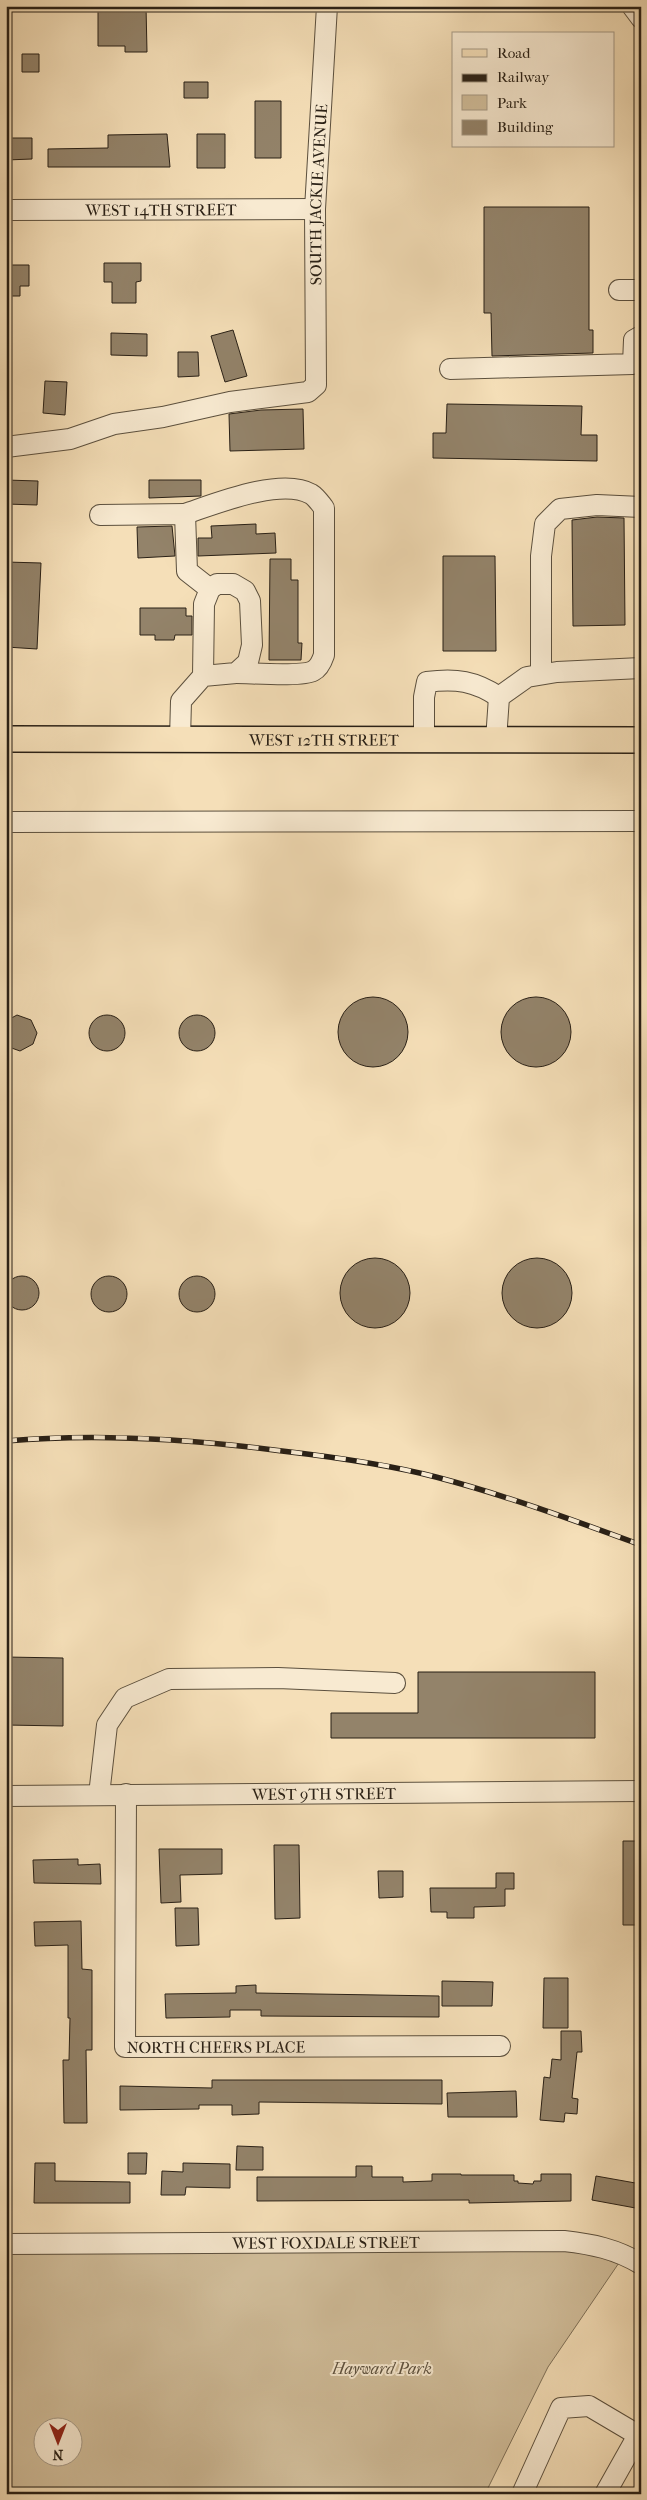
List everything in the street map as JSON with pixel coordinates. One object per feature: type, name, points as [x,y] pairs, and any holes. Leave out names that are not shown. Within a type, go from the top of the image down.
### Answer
[{"type":"main road","name":"WEST 12TH STREET","points":[[6,739],[641,740]]},
{"type":"street","name":"SOUTH JACKIE AVENUE","points":[[6,447],[70,439],[114,424],[163,417],[230,402],[308,392],[316,384],[315,209],[327,6]]},
{"type":"street","points":[[632,6],[641,18]]},
{"type":"street","name":"WEST 14TH STREET","points":[[6,210],[315,209]]},
{"type":"street","points":[[619,290],[641,290]]},
{"type":"street","points":[[450,369],[637,364],[634,340],[641,336]]},
{"type":"street","points":[[100,514],[185,514],[256,491],[281,490],[305,491],[314,495],[324,508],[324,655],[320,664],[312,671],[298,674],[236,673],[203,676]]},
{"type":"street","points":[[541,674],[541,556],[545,524],[560,509],[597,506],[641,507]]},
{"type":"street","points":[[185,514],[187,571],[210,589]]},
{"type":"street","points":[[180,739],[182,701],[203,676],[204,604],[210,589],[217,584],[233,584],[245,591],[250,601],[252,645],[248,662],[236,673]]},
{"type":"street","points":[[499,697],[527,677],[541,674],[641,668]]},
{"type":"street","points":[[424,740],[424,697],[428,682],[444,680],[480,684],[499,697]]},
{"type":"street","points":[[496,740],[499,697]]},
{"type":"street","points":[[6,822],[641,821]]},
{"type":"street","points":[[99,1795],[107,1725],[125,1698],[169,1679],[278,1678],[395,1683]]},
{"type":"street","name":"WEST 9TH STREET","points":[[6,1796],[641,1791]]},
{"type":"street","name":"NORTH CHEERS PLACE","points":[[126,1794],[125,2047],[500,2046]]},
{"type":"street","name":"WEST FOXDALE STREET","points":[[6,2244],[564,2241],[596,2244],[626,2254],[641,2264]]},
{"type":"street","points":[[522,2494],[561,2408],[589,2406],[639,2432],[605,2494]]},
{"type":"green space","name":"Hayward Park","points":[[564,2241],[625,2254],[548,2367],[485,2494],[6,2494],[6,2244]]},
{"type":"building","points":[[98,6],[146,6],[147,52],[125,52],[125,46],[98,46]]},
{"type":"building","points":[[22,54],[39,54],[39,72],[22,72]]},
{"type":"building","points":[[184,82],[208,82],[208,98],[184,98]]},
{"type":"building","points":[[255,101],[281,101],[281,158],[255,158]]},
{"type":"building","points":[[167,134],[170,167],[48,167],[48,149],[108,148],[108,135]]},
{"type":"building","points":[[197,134],[225,134],[225,168],[197,168]]},
{"type":"building","points":[[6,138],[32,138],[32,159],[6,160]]},
{"type":"building","points":[[484,207],[589,207],[589,330],[593,330],[593,353],[492,356],[491,313],[484,313]]},
{"type":"building","points":[[104,263],[141,263],[141,281],[136,282],[136,303],[112,303],[112,282],[104,282]]},
{"type":"building","points":[[6,265],[29,265],[29,286],[20,286],[20,296],[6,296]]},
{"type":"building","points":[[233,330],[247,376],[225,382],[211,336]]},
{"type":"building","points":[[111,333],[147,334],[147,356],[111,355]]},
{"type":"building","points":[[178,352],[198,352],[199,376],[178,377]]},
{"type":"building","points":[[45,381],[67,382],[65,415],[43,413]]},
{"type":"building","points":[[447,404],[582,406],[581,435],[597,435],[597,461],[433,458],[433,433],[446,433]]},
{"type":"building","points":[[303,409],[304,449],[230,451],[229,414],[261,410]]},
{"type":"building","points":[[6,480],[38,481],[37,505],[6,504]]},
{"type":"building","points":[[149,480],[201,480],[201,496],[149,498]]},
{"type":"building","points":[[597,517],[624,518],[625,625],[573,626],[572,520]]},
{"type":"building","points":[[256,524],[256,534],[275,533],[276,553],[198,556],[198,538],[212,538],[211,526]]},
{"type":"building","points":[[172,526],[175,556],[138,558],[137,527]]},
{"type":"building","points":[[443,556],[495,556],[496,651],[443,651]]},
{"type":"building","points":[[270,559],[291,559],[291,580],[298,580],[298,643],[302,643],[301,660],[269,660]]},
{"type":"building","points":[[6,562],[41,563],[37,649],[6,647]]},
{"type":"building","points":[[140,608],[186,608],[186,616],[192,616],[192,635],[175,635],[174,640],[155,640],[155,635],[140,635]]},
{"type":"building","points":[[373,997],[386,1000],[398,1007],[405,1019],[408,1032],[405,1045],[398,1057],[386,1064],[373,1067],[360,1064],[348,1057],[341,1045],[338,1032],[341,1019],[348,1007],[360,1000]]},
{"type":"building","points":[[536,997],[549,1000],[561,1007],[568,1019],[571,1032],[568,1045],[561,1057],[549,1064],[536,1067],[523,1064],[511,1057],[504,1045],[501,1032],[504,1019],[511,1007],[523,1000]]},
{"type":"building","points":[[17,1015],[31,1020],[37,1033],[33,1044],[20,1051],[6,1046],[6,1021]]},
{"type":"building","points":[[107,1015],[120,1020],[125,1033],[120,1046],[107,1051],[94,1046],[89,1033],[94,1020]]},
{"type":"building","points":[[197,1015],[210,1020],[215,1033],[210,1046],[197,1051],[184,1046],[179,1033],[184,1020]]},
{"type":"building","points":[[375,1258],[388,1261],[400,1268],[407,1280],[410,1293],[407,1306],[400,1318],[388,1325],[375,1328],[362,1325],[350,1318],[343,1306],[340,1293],[343,1280],[350,1268],[362,1261]]},
{"type":"building","points":[[537,1258],[550,1261],[562,1268],[569,1280],[572,1293],[569,1306],[562,1318],[550,1325],[537,1328],[524,1325],[512,1318],[505,1306],[502,1293],[505,1280],[512,1268],[524,1261]]},
{"type":"building","points":[[22,1276],[29,1277],[34,1281],[38,1286],[38,1300],[34,1305],[29,1309],[22,1310],[15,1309],[10,1305],[6,1300],[5,1293],[6,1286],[10,1281],[15,1277]]},
{"type":"building","points":[[109,1276],[122,1281],[127,1294],[122,1307],[109,1312],[96,1307],[91,1294],[96,1281]]},
{"type":"building","points":[[197,1276],[210,1281],[215,1294],[210,1307],[197,1312],[184,1307],[179,1294],[184,1281]]},
{"type":"building","points":[[6,1657],[63,1658],[63,1726],[6,1725]]},
{"type":"building","points":[[418,1672],[595,1672],[595,1738],[331,1738],[331,1713],[418,1713]]},
{"type":"building","points":[[623,1841],[641,1841],[641,1925],[623,1925]]},
{"type":"building","points":[[274,1845],[299,1845],[300,1918],[275,1919]]},
{"type":"building","points":[[159,1849],[222,1849],[222,1874],[180,1875],[181,1902],[161,1903]]},
{"type":"building","points":[[78,1859],[78,1865],[100,1864],[101,1884],[34,1883],[33,1860]]},
{"type":"building","points":[[378,1871],[403,1871],[403,1897],[379,1898]]},
{"type":"building","points":[[496,1873],[514,1873],[514,1889],[505,1889],[505,1906],[474,1907],[474,1918],[447,1918],[447,1912],[431,1912],[430,1888],[496,1888]]},
{"type":"building","points":[[175,1908],[198,1908],[199,1945],[176,1946]]},
{"type":"building","points":[[81,1921],[82,1969],[92,1970],[92,2050],[86,2050],[87,2123],[64,2123],[63,2060],[69,2060],[70,2018],[68,2018],[68,1945],[35,1946],[34,1922]]},
{"type":"building","points":[[544,1978],[568,1978],[568,2028],[543,2028]]},
{"type":"building","points":[[442,1981],[493,1982],[492,2006],[442,2006]]},
{"type":"building","points":[[256,1985],[256,1993],[439,1996],[439,2017],[261,2016],[261,2010],[230,2010],[230,2017],[166,2018],[165,1994],[236,1993],[236,1986]]},
{"type":"building","points":[[561,2031],[581,2031],[582,2052],[577,2052],[572,2098],[578,2099],[577,2114],[565,2113],[564,2122],[540,2120],[544,2077],[550,2078],[552,2059],[561,2060]]},
{"type":"building","points":[[212,2080],[442,2080],[442,2104],[259,2102],[259,2114],[232,2115],[232,2105],[199,2105],[199,2109],[120,2110],[120,2086],[212,2088]]},
{"type":"building","points":[[516,2091],[517,2117],[448,2117],[447,2093]]},
{"type":"building","points":[[237,2146],[263,2147],[263,2170],[236,2170]]},
{"type":"building","points":[[128,2153],[147,2153],[146,2174],[128,2174]]},
{"type":"building","points":[[35,2163],[55,2163],[55,2181],[130,2182],[130,2203],[34,2203]]},
{"type":"building","points":[[183,2163],[230,2164],[230,2188],[186,2187],[185,2195],[161,2195],[162,2171],[183,2172]]},
{"type":"building","points":[[356,2166],[372,2166],[372,2177],[403,2177],[403,2182],[432,2181],[432,2174],[461,2174],[514,2175],[514,2181],[518,2181],[518,2183],[533,2184],[534,2181],[541,2181],[541,2174],[571,2174],[571,2201],[469,2203],[469,2200],[257,2201],[257,2177],[356,2177]]},
{"type":"building","points":[[596,2176],[641,2184],[641,2209],[592,2200]]},
{"type":"railway","points":[[6,1441],[110,1437],[144,1438],[213,1443],[360,1461],[417,1472],[462,1484],[564,1517],[641,1545]]}]
